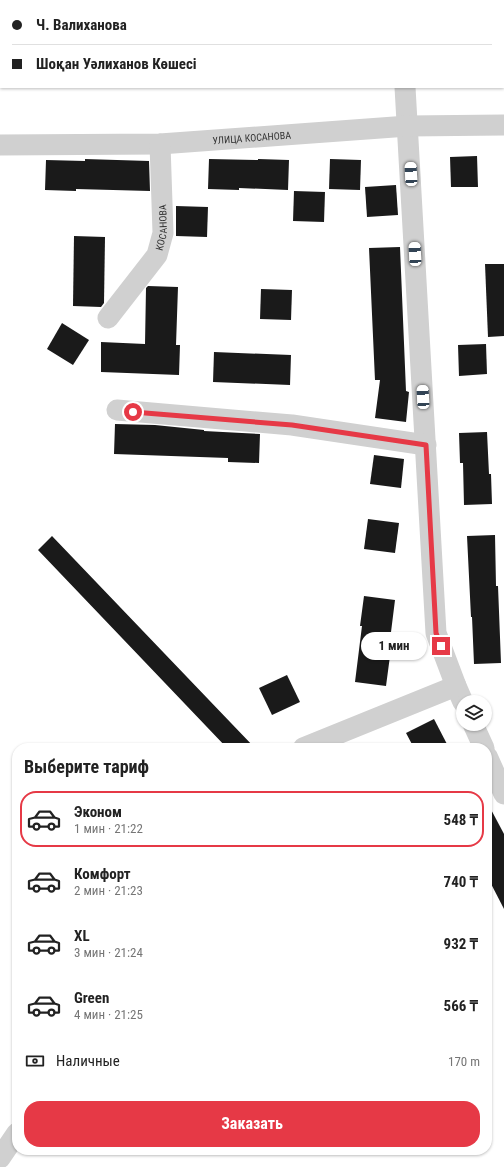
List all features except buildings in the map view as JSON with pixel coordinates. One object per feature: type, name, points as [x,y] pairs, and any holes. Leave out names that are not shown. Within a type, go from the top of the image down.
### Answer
[{"type":"street","points":[[318,743],[460,694],[436,633],[405,88]]},
{"type":"street","name":"УЛИЦА КОСАНОВА","points":[[0,145],[160,144],[408,126],[504,125]]},
{"type":"street","name":"КОСАНОВА","points":[[108,318],[157,255],[163,232],[160,144]]},
{"type":"street","points":[[117,410],[292,425],[426,445]]},
{"type":"street","points":[[476,731],[482,743]]},
{"type":"street","points":[[492,767],[504,794]]},
{"type":"street","points":[[0,1158],[12,1140]]},
{"type":"route","points":[[133,412],[292,425],[426,445],[436,633],[441,646]]}]
